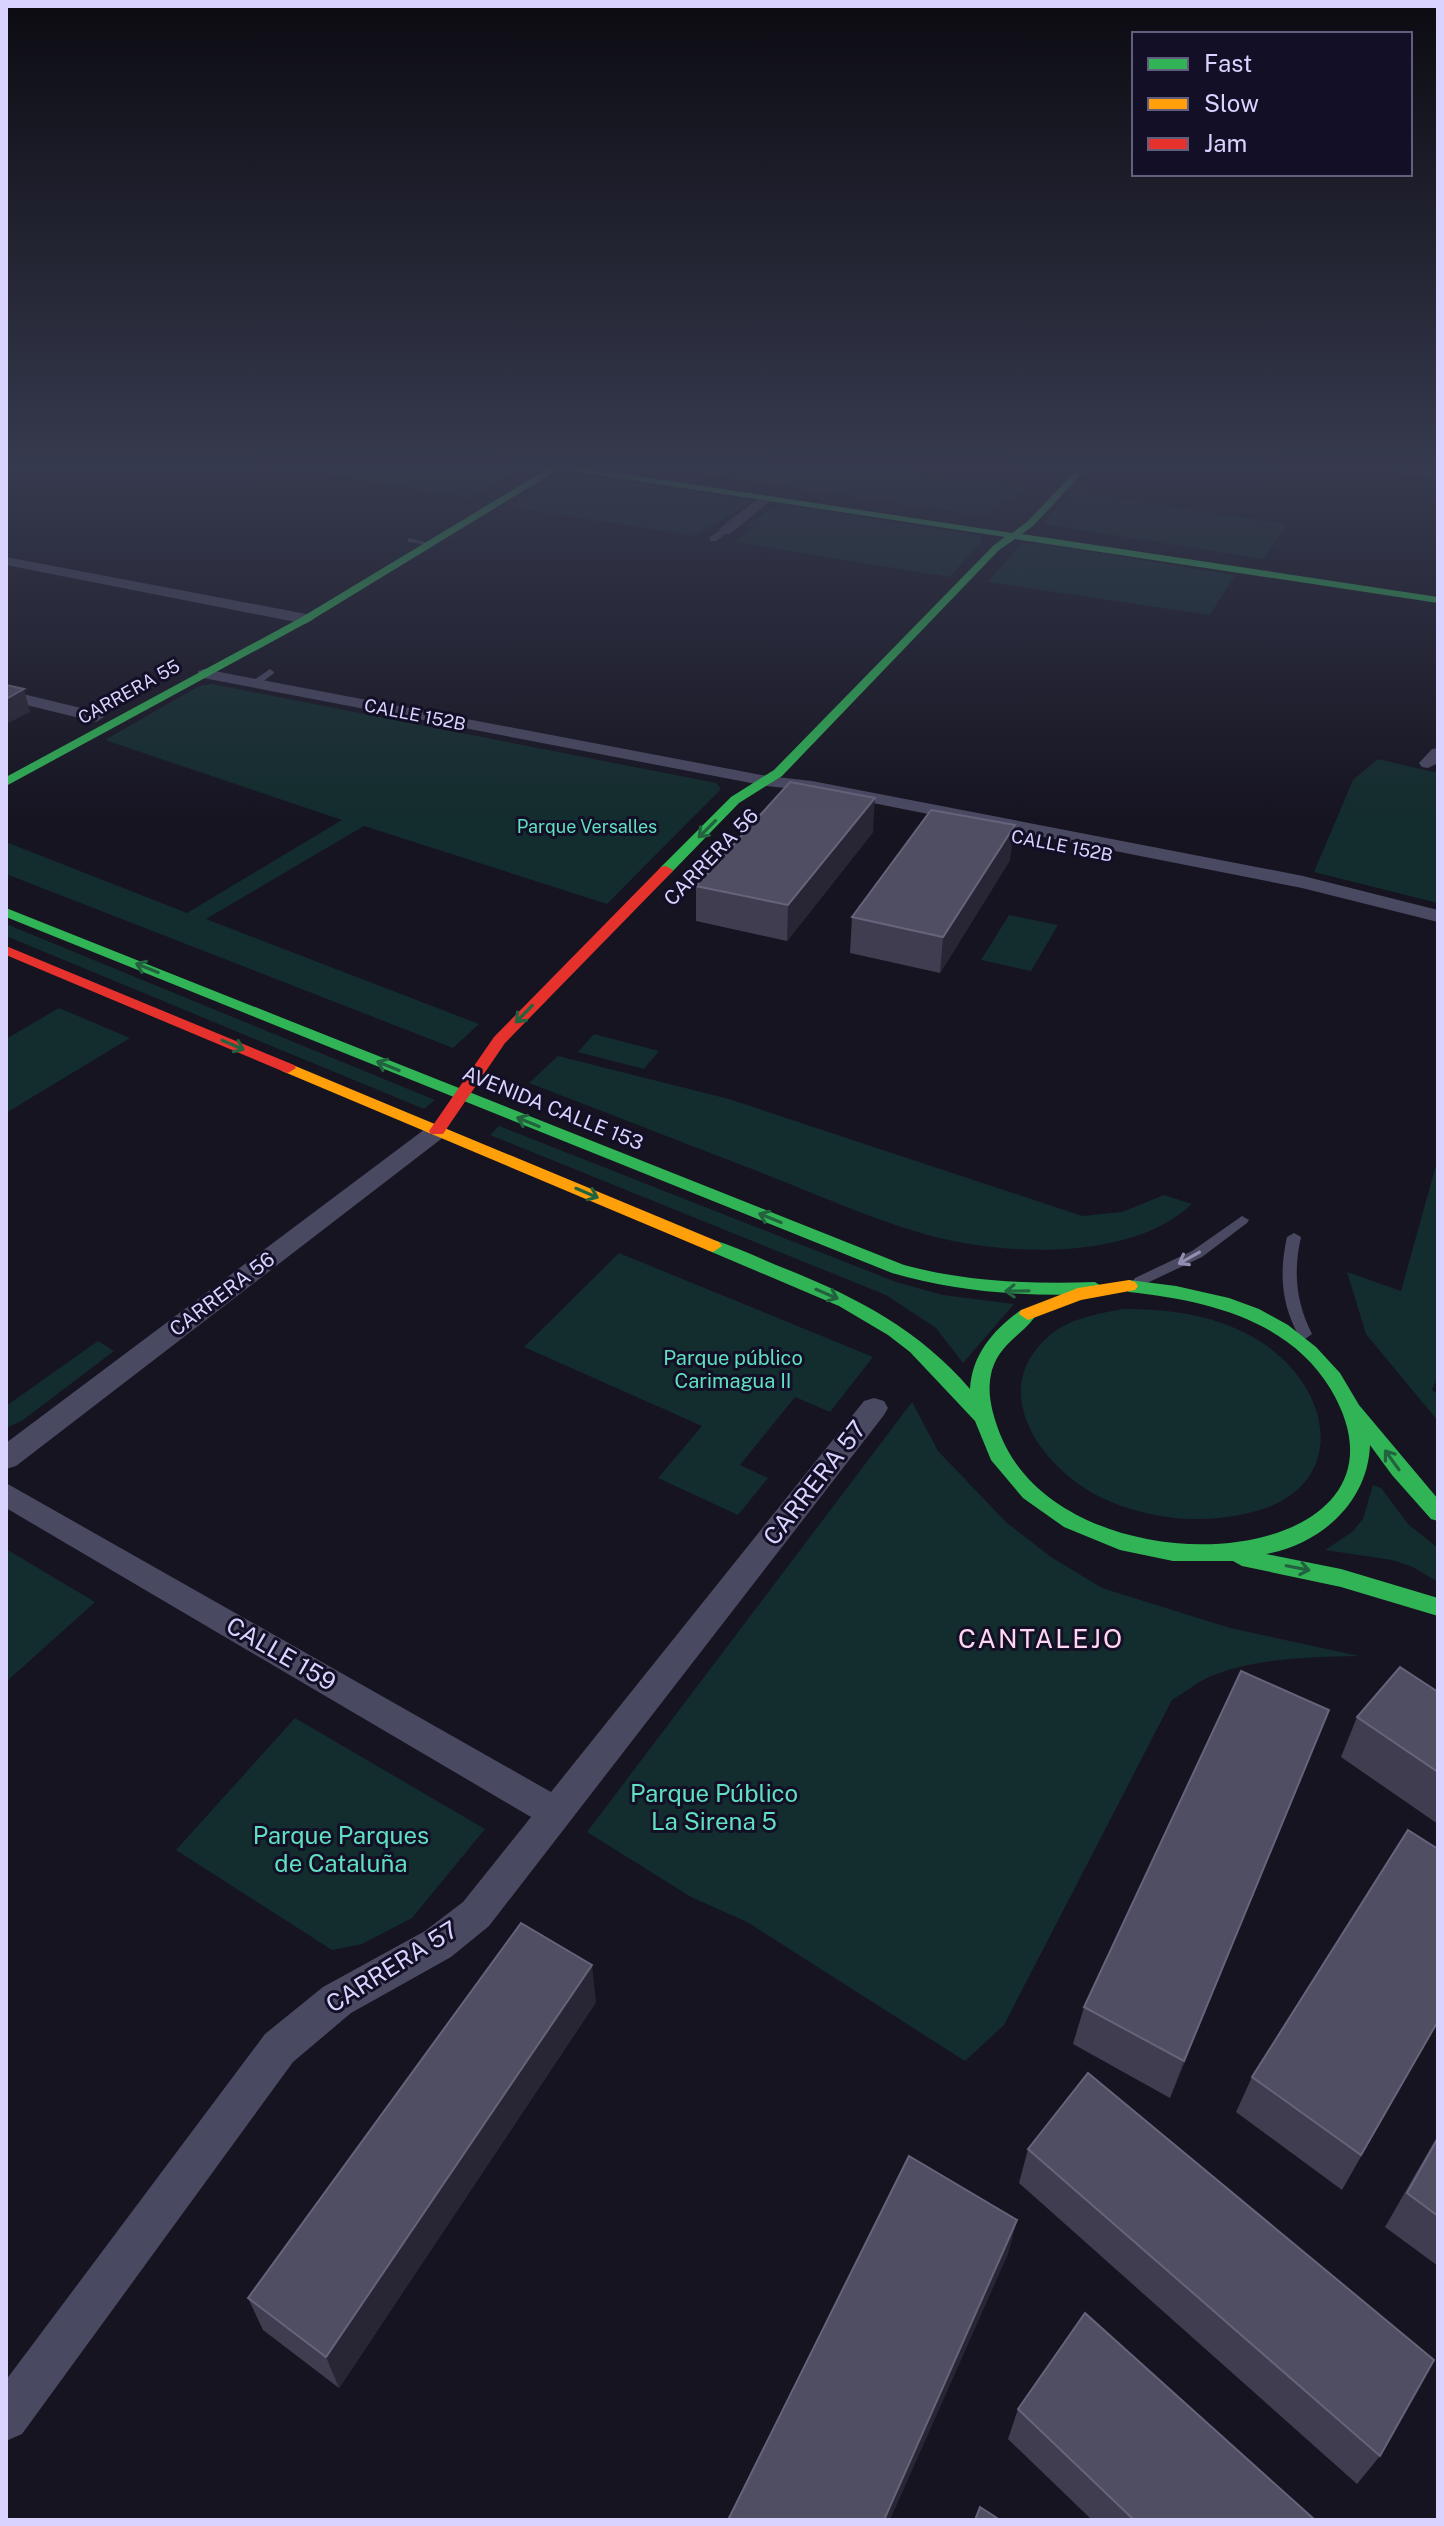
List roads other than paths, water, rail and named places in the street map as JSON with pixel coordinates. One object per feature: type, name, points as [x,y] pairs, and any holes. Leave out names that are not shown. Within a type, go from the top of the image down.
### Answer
[{"type":"street","points":[[119,583],[306,619]]},
{"type":"street","name":"CARRERA 55","points":[[6,765],[339,583]]},
{"type":"street","name":"CARRERA 55","points":[[6,782],[306,619],[366,583]]},
{"type":"street","name":"CARRERA 56","points":[[6,1458],[437,1131],[467,1097],[499,1040],[735,800],[767,781],[960,583]]},
{"type":"street","points":[[1326,583],[1438,600]]},
{"type":"street","points":[[1370,583],[1438,592]]},
{"type":"street","name":"CALLE 152B","points":[[204,674],[767,781],[804,796],[1278,888],[1359,898],[1438,916]]},
{"type":"street","points":[[6,695],[96,717]]},
{"type":"street","name":"CARRERA 56","points":[[761,805],[767,797],[767,781]]},
{"type":"street","name":"AVENIDA CALLE 153","points":[[6,912],[929,1279],[988,1291],[1095,1288]]},
{"type":"street","points":[[6,950],[885,1321],[930,1356],[980,1415],[999,1458],[1016,1479],[1063,1516],[1112,1539],[1155,1551],[1221,1555],[1351,1579],[1397,1591],[1438,1607]]},
{"type":"street","name":"CARRERA 56","points":[[467,1097],[492,1083]]},
{"type":"street","points":[[980,1415],[981,1372],[990,1351],[1003,1333],[1021,1317],[1043,1304],[1095,1288],[1129,1286],[1169,1288],[1209,1296],[1247,1310],[1315,1352],[1336,1377],[1351,1404],[1399,1470],[1438,1513]]},
{"type":"street","points":[[1221,1555],[1263,1549],[1300,1535],[1329,1516],[1349,1491],[1359,1463],[1360,1434],[1351,1404]]},
{"type":"street","name":"CARRERA 57","points":[[6,2418],[279,2048],[337,2000],[438,1944],[476,1914],[874,1408]]},
{"type":"street","name":"CALLE 159","points":[[6,1494],[557,1814]]},
{"type":"lane","points":[[254,684],[270,672]]},
{"type":"lane","points":[[1129,1286],[1197,1254],[1242,1220]]},
{"type":"lane","points":[[1294,1237],[1287,1275],[1291,1300],[1315,1352]]},
{"type":"district","name":"CANTALEJO","points":[[1041,1639]]},
{"type":"park label","name":"Parque Versalles","points":[[587,827]]},
{"type":"park label","name":"Parque público Carimagua II","points":[[733,1370]]},
{"type":"park label","name":"Parque Público La Sirena 5","points":[[714,1808]]},
{"type":"park label","name":"Parque Parques de Cataluña","points":[[341,1850]]}]
